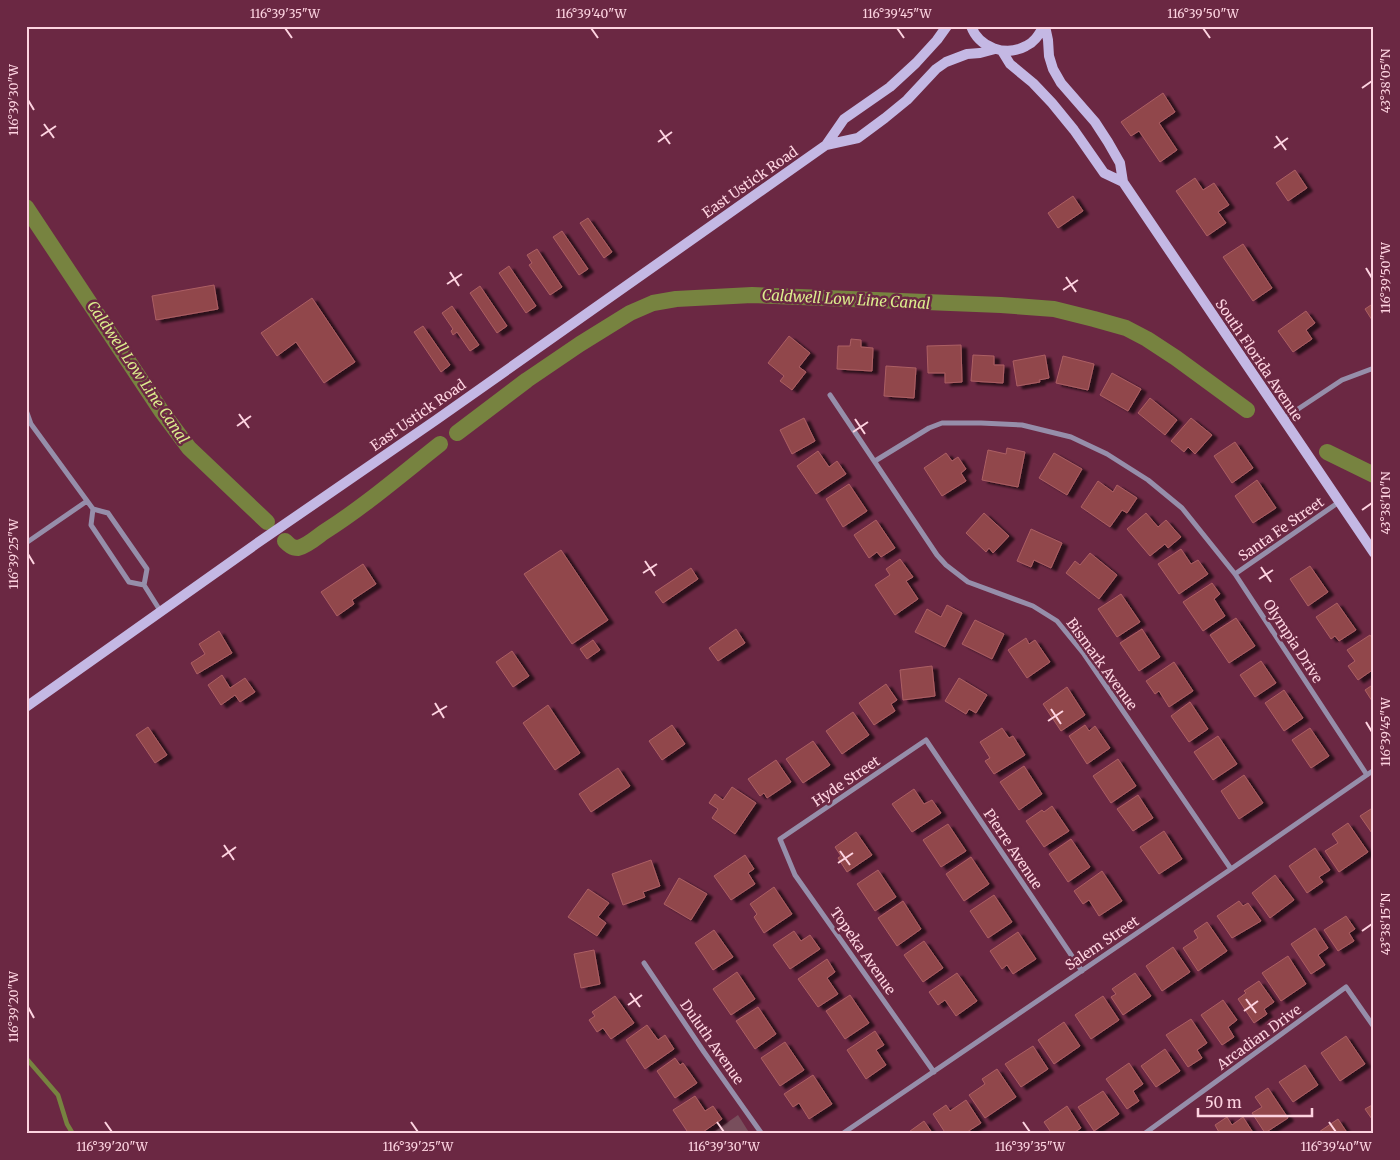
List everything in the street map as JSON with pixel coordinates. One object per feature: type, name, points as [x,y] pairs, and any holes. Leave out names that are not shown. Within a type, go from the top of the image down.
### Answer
[{"type":"main road","name":"East Ustick Road","points":[[26,707],[826,145],[844,119],[890,87],[916,63],[947,26]]},
{"type":"main road","name":"South Florida Avenue","points":[[971,26],[979,40],[998,50],[1010,64],[1033,83],[1052,103],[1074,130],[1104,173],[1123,182]]},
{"type":"main road","name":"East Ustick Road","points":[[826,145],[858,138],[907,100],[936,69],[946,62],[967,54],[1015,50],[1027,46],[1037,37],[1044,26]]},
{"type":"main road","name":"South Florida Avenue","points":[[1044,26],[1050,56],[1061,83],[1094,122],[1108,142],[1120,163],[1123,182],[1374,553]]},
{"type":"street","points":[[1282,419],[1342,380],[1374,368]]},
{"type":"street","name":"Bismark Avenue","points":[[830,395],[937,555],[946,565],[968,582],[1033,606],[1057,621],[1084,654],[1231,869]]},
{"type":"street","points":[[26,410],[29,426],[93,509],[108,513],[147,569],[144,585],[161,612]]},
{"type":"street","name":"Olympia Drive","points":[[875,462],[929,428],[942,423],[1022,425],[1070,437],[1107,454],[1148,480],[1182,508],[1235,574],[1367,775]]},
{"type":"street","points":[[26,543],[87,501]]},
{"type":"street","name":"Santa Fe Street","points":[[1235,574],[1339,502]]},
{"type":"street","points":[[93,509],[91,525],[118,566],[130,582],[144,585]]},
{"type":"street","name":"Hyde Street","points":[[780,839],[926,740]]},
{"type":"street","name":"Pierre Avenue","points":[[926,740],[1082,971]]},
{"type":"street","name":"Salem Street","points":[[842,1134],[1374,770]]},
{"type":"street","name":"Topeka Avenue","points":[[780,839],[795,875],[934,1072]]},
{"type":"street","name":"Duluth Avenue","points":[[644,962],[762,1134]]},
{"type":"street","name":"Arcadian Drive","points":[[1144,1134],[1346,987],[1374,1028]]},
{"type":"shaded area","points":[[738,1115],[750,1134],[711,1134]]},
{"type":"building","points":[[1163,93],[1175,112],[1159,123],[1177,150],[1160,162],[1139,131],[1131,136],[1121,122]]},
{"type":"building","points":[[1295,170],[1307,188],[1288,201],[1276,183]]},
{"type":"building","points":[[1195,178],[1203,190],[1214,183],[1229,205],[1218,212],[1226,223],[1207,236],[1176,191]]},
{"type":"building","points":[[1073,196],[1083,211],[1058,228],[1048,213]]},
{"type":"building","points":[[588,218],[612,252],[604,258],[580,223]]},
{"type":"building","points":[[562,231],[588,269],[579,275],[553,237]]},
{"type":"building","points":[[1243,244],[1272,288],[1253,301],[1223,257]]},
{"type":"building","points":[[537,249],[562,287],[550,295],[529,265],[532,263],[527,255]]},
{"type":"building","points":[[509,266],[536,306],[526,313],[499,273]]},
{"type":"building","points":[[214,285],[218,309],[156,320],[152,296]]},
{"type":"building","points":[[480,286],[507,326],[497,333],[470,293]]},
{"type":"building","points":[[312,298],[355,362],[324,383],[296,342],[277,356],[261,333]]},
{"type":"building","points":[[1374,303],[1374,319],[1372,320],[1365,309]]},
{"type":"building","points":[[452,306],[479,345],[470,351],[457,332],[453,335],[451,331],[453,329],[442,313]]},
{"type":"building","points":[[1306,311],[1315,323],[1306,330],[1312,339],[1293,352],[1278,331]]},
{"type":"building","points":[[423,326],[450,365],[441,372],[414,332]]},
{"type":"building","points":[[789,336],[810,353],[799,367],[806,372],[792,390],[780,381],[784,376],[768,363]]},
{"type":"building","points":[[851,339],[861,340],[861,347],[873,348],[872,371],[837,369],[838,346],[850,346]]},
{"type":"building","points":[[961,345],[962,382],[945,383],[945,373],[928,373],[927,346]]},
{"type":"building","points":[[973,355],[994,356],[994,365],[1004,365],[1003,383],[971,381]]},
{"type":"building","points":[[1045,355],[1049,378],[1039,380],[1040,382],[1017,386],[1013,361]]},
{"type":"building","points":[[1063,356],[1094,364],[1088,390],[1056,383]]},
{"type":"building","points":[[886,366],[916,368],[914,398],[884,396]]},
{"type":"building","points":[[1112,373],[1141,389],[1128,411],[1100,395]]},
{"type":"building","points":[[1150,398],[1177,420],[1165,435],[1138,413]]},
{"type":"building","points":[[804,418],[815,441],[792,454],[780,430]]},
{"type":"building","points":[[1191,418],[1212,435],[1195,454],[1188,447],[1184,452],[1171,441]]},
{"type":"building","points":[[1235,442],[1253,468],[1232,483],[1214,456]]},
{"type":"building","points":[[1007,448],[1025,452],[1018,487],[982,480],[988,450],[1006,454]]},
{"type":"building","points":[[818,451],[829,467],[837,461],[846,474],[816,494],[797,466]]},
{"type":"building","points":[[946,453],[952,461],[958,457],[966,469],[961,473],[966,481],[942,496],[924,468]]},
{"type":"building","points":[[1054,453],[1082,469],[1067,495],[1039,478]]},
{"type":"building","points":[[1257,480],[1276,508],[1253,523],[1235,496]]},
{"type":"building","points":[[1098,481],[1113,492],[1117,485],[1137,498],[1127,513],[1122,510],[1110,527],[1081,507]]},
{"type":"building","points":[[849,484],[867,511],[843,527],[826,499]]},
{"type":"building","points":[[984,513],[1009,536],[993,553],[989,548],[986,552],[966,533]]},
{"type":"building","points":[[1146,513],[1158,527],[1166,520],[1181,537],[1168,548],[1165,544],[1150,556],[1127,529]]},
{"type":"building","points":[[876,520],[895,548],[881,557],[877,552],[869,558],[854,535]]},
{"type":"building","points":[[1031,529],[1062,543],[1051,568],[1034,560],[1031,567],[1017,561]]},
{"type":"building","points":[[1181,549],[1191,564],[1198,560],[1208,574],[1179,594],[1158,564]]},
{"type":"building","points":[[561,550],[608,620],[572,644],[524,574]]},
{"type":"building","points":[[1090,553],[1117,575],[1099,599],[1066,573],[1075,561],[1080,565]]},
{"type":"building","points":[[900,559],[913,577],[906,581],[918,599],[895,615],[875,585],[890,575],[886,569]]},
{"type":"building","points":[[363,564],[376,584],[352,600],[354,604],[337,616],[321,592]]},
{"type":"building","points":[[1310,566],[1328,592],[1308,606],[1290,579]]},
{"type":"building","points":[[691,568],[698,579],[663,603],[655,592]]},
{"type":"building","points":[[1212,583],[1220,594],[1214,599],[1225,616],[1203,631],[1183,602]]},
{"type":"building","points":[[1121,594],[1140,622],[1117,637],[1098,609]]},
{"type":"building","points":[[1337,603],[1356,630],[1339,641],[1335,636],[1331,639],[1316,617]]},
{"type":"building","points":[[947,605],[962,613],[945,647],[915,632],[927,609],[941,617]]},
{"type":"building","points":[[1236,618],[1255,646],[1229,663],[1210,635]]},
{"type":"building","points":[[975,620],[1004,634],[992,659],[962,644]]},
{"type":"building","points":[[736,629],[745,643],[718,661],[709,648]]},
{"type":"building","points":[[1142,629],[1160,657],[1139,671],[1120,643]]},
{"type":"building","points":[[219,631],[232,653],[197,674],[191,663],[205,654],[199,644]]},
{"type":"building","points":[[1370,635],[1374,641],[1374,669],[1358,680],[1348,666],[1355,661],[1347,650]]},
{"type":"building","points":[[1026,638],[1029,644],[1035,640],[1050,662],[1027,678],[1008,650]]},
{"type":"building","points":[[593,640],[600,650],[587,659],[580,649]]},
{"type":"building","points":[[512,651],[529,676],[513,687],[496,662]]},
{"type":"building","points":[[1261,661],[1276,683],[1255,697],[1240,675]]},
{"type":"building","points":[[1174,662],[1193,691],[1169,707],[1159,691],[1155,694],[1146,681]]},
{"type":"building","points":[[932,666],[935,696],[903,700],[900,670]]},
{"type":"building","points":[[222,675],[230,688],[245,678],[255,692],[240,702],[235,695],[221,705],[208,685]]},
{"type":"building","points":[[959,678],[987,695],[976,713],[969,709],[966,714],[945,701]]},
{"type":"building","points":[[886,684],[897,700],[891,704],[895,711],[874,725],[859,703]]},
{"type":"building","points":[[1374,684],[1374,704],[1365,690]]},
{"type":"building","points":[[1067,687],[1085,715],[1061,731],[1043,704]]},
{"type":"building","points":[[1284,690],[1303,718],[1284,731],[1265,703]]},
{"type":"building","points":[[1190,702],[1208,729],[1189,742],[1171,716]]},
{"type":"building","points":[[548,705],[580,753],[555,770],[523,723]]},
{"type":"building","points":[[853,712],[869,735],[842,754],[826,731]]},
{"type":"building","points":[[672,725],[685,744],[662,760],[649,741]]},
{"type":"building","points":[[1085,725],[1089,731],[1095,726],[1110,748],[1087,764],[1069,736]]},
{"type":"building","points":[[148,727],[167,755],[155,763],[136,735]]},
{"type":"building","points":[[1002,728],[1009,738],[1013,736],[1025,755],[994,774],[985,761],[990,758],[980,742]]},
{"type":"building","points":[[1310,728],[1329,756],[1311,768],[1292,740]]},
{"type":"building","points":[[1218,736],[1237,764],[1213,780],[1194,752]]},
{"type":"building","points":[[813,741],[830,765],[803,783],[786,759]]},
{"type":"building","points":[[1118,759],[1136,786],[1111,803],[1093,776]]},
{"type":"building","points":[[776,760],[791,782],[767,798],[764,793],[760,796],[748,779]]},
{"type":"building","points":[[1024,766],[1042,794],[1019,810],[1000,782]]},
{"type":"building","points":[[618,768],[630,786],[591,812],[579,794]]},
{"type":"building","points":[[1244,775],[1263,803],[1239,819],[1221,791]]},
{"type":"building","points":[[732,787],[756,803],[735,834],[712,818],[718,809],[709,803],[715,794],[723,800]]},
{"type":"building","points":[[914,789],[924,804],[932,800],[941,813],[912,832],[892,804]]},
{"type":"building","points":[[1138,795],[1153,818],[1133,831],[1117,809]]},
{"type":"building","points":[[1052,806],[1069,831],[1044,847],[1026,821],[1042,810],[1044,812]]},
{"type":"building","points":[[1374,807],[1374,836],[1360,816]]},
{"type":"building","points":[[1348,823],[1368,852],[1339,872],[1325,851],[1338,843],[1332,834]]},
{"type":"building","points":[[948,824],[966,851],[941,867],[923,840]]},
{"type":"building","points":[[1164,831],[1182,859],[1159,874],[1140,847]]},
{"type":"building","points":[[856,832],[872,855],[847,872],[838,858],[841,856],[835,847]]},
{"type":"building","points":[[1071,839],[1090,867],[1068,882],[1049,854]]},
{"type":"building","points":[[1315,848],[1330,870],[1319,877],[1323,882],[1307,893],[1289,866]]},
{"type":"building","points":[[745,855],[754,869],[748,873],[755,884],[731,900],[714,876]]},
{"type":"building","points":[[971,857],[989,884],[964,901],[946,874]]},
{"type":"building","points":[[651,860],[660,886],[643,892],[645,897],[623,905],[612,874]]},
{"type":"building","points":[[878,870],[896,897],[875,911],[857,884]]},
{"type":"building","points":[[1102,871],[1122,901],[1099,916],[1089,900],[1083,904],[1074,891]]},
{"type":"building","points":[[1275,875],[1294,900],[1270,918],[1252,893]]},
{"type":"building","points":[[679,878],[707,894],[691,920],[664,904]]},
{"type":"building","points":[[774,887],[792,914],[764,933],[754,917],[757,914],[750,904]]},
{"type":"building","points":[[588,889],[609,903],[598,917],[606,923],[597,936],[568,917]]},
{"type":"building","points":[[994,895],[1012,922],[988,938],[970,911]]},
{"type":"building","points":[[903,901],[921,929],[897,946],[878,918]]},
{"type":"building","points":[[1239,901],[1243,906],[1248,903],[1261,921],[1232,938],[1217,916]]},
{"type":"building","points":[[1346,916],[1355,929],[1349,933],[1354,941],[1338,951],[1324,930]]},
{"type":"building","points":[[1207,922],[1227,951],[1198,971],[1183,948],[1198,938],[1194,931]]},
{"type":"building","points":[[1315,928],[1328,948],[1318,955],[1325,965],[1311,974],[1291,944]]},
{"type":"building","points":[[714,930],[733,957],[713,970],[695,943]]},
{"type":"building","points":[[794,931],[801,941],[810,935],[820,949],[790,969],[773,945]]},
{"type":"building","points":[[1018,932],[1036,959],[1013,974],[1007,965],[1002,969],[990,951]]},
{"type":"building","points":[[924,941],[943,968],[923,982],[904,955]]},
{"type":"building","points":[[1173,947],[1190,972],[1162,991],[1146,966]]},
{"type":"building","points":[[594,950],[600,984],[581,988],[574,954]]},
{"type":"building","points":[[1288,956],[1306,984],[1281,1001],[1262,973]]},
{"type":"building","points":[[827,959],[835,972],[827,978],[838,994],[818,1007],[798,979]]},
{"type":"building","points":[[737,972],[755,999],[731,1015],[713,989]]},
{"type":"building","points":[[957,973],[977,1001],[956,1016],[945,1000],[938,1005],[929,992]]},
{"type":"building","points":[[1135,973],[1151,996],[1123,1015],[1111,997],[1116,994],[1112,989]]},
{"type":"building","points":[[1259,981],[1274,1002],[1264,1009],[1267,1014],[1254,1023],[1238,999],[1246,993],[1244,991]]},
{"type":"building","points":[[850,995],[869,1023],[845,1039],[826,1011]]},
{"type":"building","points":[[615,996],[634,1023],[611,1039],[603,1028],[597,1032],[589,1020],[595,1016],[592,1012]]},
{"type":"building","points":[[1103,996],[1119,1020],[1091,1039],[1075,1015]]},
{"type":"building","points":[[1223,1000],[1237,1020],[1228,1027],[1234,1037],[1222,1045],[1201,1015]]},
{"type":"building","points":[[758,1007],[776,1034],[755,1049],[736,1021]]},
{"type":"building","points":[[1191,1019],[1207,1043],[1197,1050],[1202,1058],[1188,1067],[1166,1035]]},
{"type":"building","points":[[1064,1022],[1080,1046],[1054,1064],[1038,1040]]},
{"type":"building","points":[[647,1025],[658,1040],[665,1035],[674,1049],[645,1069],[626,1040]]},
{"type":"building","points":[[875,1031],[884,1045],[876,1050],[886,1065],[866,1079],[847,1050]]},
{"type":"building","points":[[1346,1036],[1365,1064],[1340,1081],[1321,1053]]},
{"type":"building","points":[[785,1042],[804,1070],[780,1086],[761,1058]]},
{"type":"building","points":[[1033,1046],[1048,1069],[1021,1087],[1005,1064]]},
{"type":"building","points":[[1165,1049],[1180,1071],[1156,1087],[1141,1066]]},
{"type":"building","points":[[675,1058],[680,1065],[683,1063],[697,1083],[675,1098],[657,1071]]},
{"type":"building","points":[[1129,1063],[1143,1084],[1133,1091],[1139,1101],[1127,1109],[1106,1079]]},
{"type":"building","points":[[1305,1065],[1318,1085],[1293,1102],[1279,1082]]},
{"type":"building","points":[[997,1069],[1016,1097],[985,1118],[969,1095],[985,1084],[982,1079]]},
{"type":"building","points":[[813,1075],[832,1104],[809,1119],[799,1103],[793,1107],[784,1094]]},
{"type":"building","points":[[1268,1088],[1288,1118],[1265,1133],[1252,1113],[1262,1107],[1255,1097]]},
{"type":"building","points":[[1103,1091],[1119,1114],[1094,1131],[1078,1107]]},
{"type":"building","points":[[695,1096],[705,1111],[713,1106],[722,1119],[700,1134],[689,1134],[673,1110]]},
{"type":"building","points":[[966,1100],[981,1123],[964,1134],[946,1134],[933,1114],[946,1105],[950,1111]]},
{"type":"building","points":[[1374,1104],[1374,1122],[1365,1109]]},
{"type":"building","points":[[1067,1106],[1081,1128],[1072,1134],[1052,1134],[1044,1122]]},
{"type":"building","points":[[1227,1117],[1232,1125],[1243,1117],[1254,1134],[1220,1134],[1215,1125]]},
{"type":"building","points":[[1338,1119],[1348,1134],[1316,1134]]},
{"type":"building","points":[[924,1121],[933,1134],[906,1134]]},
{"type":"waterway","name":"Caldwell Low Line Canal","points":[[26,207],[162,412],[189,448],[267,522]]},
{"type":"waterway","name":"Caldwell Low Line Canal","points":[[457,433],[527,380],[630,313],[653,303],[676,299],[752,295],[1001,305],[1054,309],[1126,328],[1176,358],[1247,410]]},
{"type":"waterway","name":"Caldwell Low Line Canal","points":[[285,541],[296,548],[308,543],[369,501],[440,444]]},
{"type":"waterway","name":"Caldwell Low Line Canal","points":[[1327,452],[1374,475]]},
{"type":"waterway","points":[[26,1058],[58,1095],[67,1124],[73,1134]]}]
